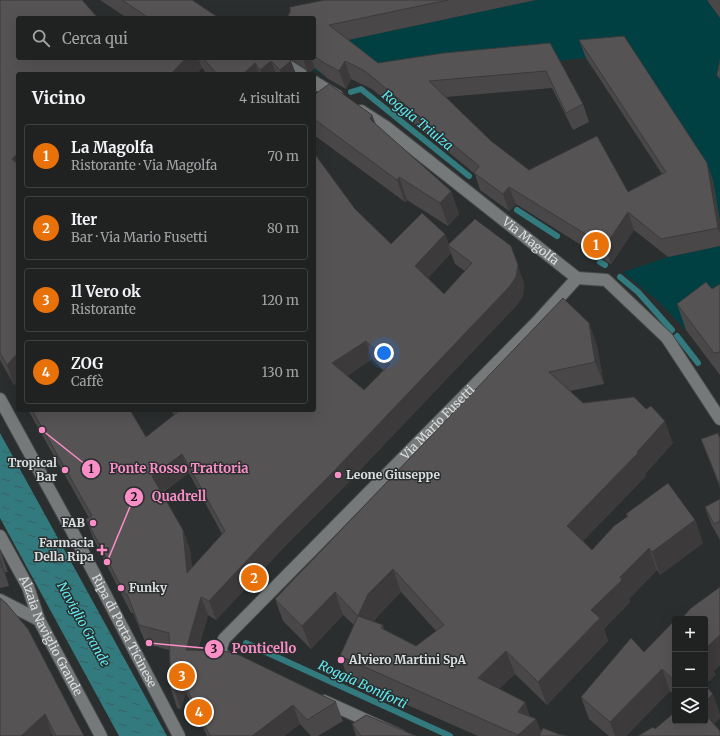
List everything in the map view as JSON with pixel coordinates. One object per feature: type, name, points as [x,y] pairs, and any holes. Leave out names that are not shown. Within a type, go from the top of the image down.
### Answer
[{"type":"street","points":[[278,60],[298,72]]},
{"type":"street","name":"Via Magolfa","points":[[316,83],[386,127],[577,278]]},
{"type":"street","points":[[577,278],[606,280],[667,338],[720,419]]},
{"type":"street","name":"Via Mario Fusetti","points":[[243,664],[222,655],[221,648],[224,639],[538,322],[577,278]]},
{"type":"street","name":"Ripa di Porta Ticinese","points":[[0,399],[71,529],[179,736]]},
{"type":"street","name":"Alzaia Naviglio Grande","points":[[0,536],[28,587],[38,620],[101,736]]},
{"type":"street","points":[[0,600],[38,620]]},
{"type":"street","points":[[314,697],[401,736]]},
{"type":"shaded area","points":[[536,0],[707,0],[720,18],[720,223],[631,53],[557,61],[333,64],[325,76],[304,64],[311,60],[316,60],[316,47]]},
{"type":"shaded area","points":[[720,246],[720,305],[686,330],[658,301],[623,272],[668,257]]},
{"type":"water","name":"Naviglio Grande","points":[[0,433],[167,736],[119,736],[0,518]]},
{"type":"building","points":[[0,0],[82,0],[96,16],[16,16],[16,60],[184,60],[173,72],[16,72],[16,155],[12,159],[16,162],[16,355],[7,365],[0,353]]},
{"type":"building","points":[[122,0],[192,0],[216,16],[146,16]]},
{"type":"building","points":[[325,0],[448,0],[329,25],[378,63],[444,53],[550,43],[583,104],[566,113],[546,71],[429,81],[491,141],[529,170],[597,136],[628,192],[666,172],[579,40],[624,36],[707,163],[718,228],[661,239],[628,212],[605,246],[509,187],[503,194],[474,173],[479,166],[365,71],[345,61],[339,71],[316,57],[316,16],[288,16],[290,7]]},
{"type":"building","points":[[205,60],[291,61],[280,70],[271,61],[260,70],[255,63],[245,72],[215,72]]},
{"type":"building","points":[[720,60],[720,79],[717,75]]},
{"type":"building","points":[[329,84],[372,115],[370,119],[451,191],[440,203],[399,177],[397,180],[316,120],[316,94]]},
{"type":"building","points":[[316,156],[355,209],[391,244],[422,213],[445,234],[415,266],[444,294],[472,263],[448,245],[475,219],[511,246],[518,265],[516,277],[510,286],[209,601],[201,597],[186,650],[235,653],[336,702],[307,720],[293,705],[252,736],[210,736],[179,673],[174,690],[171,689],[169,633],[139,625],[127,594],[125,594],[86,519],[92,516],[33,412],[131,412],[146,437],[178,412],[316,412]],"holes":[[[366,341],[390,364],[364,390],[332,363]],[[182,454],[225,531],[187,573],[183,530],[152,476]]]},
{"type":"building","points":[[706,282],[712,289],[720,284],[720,352],[714,353],[677,304]]},
{"type":"building","points":[[563,298],[589,323],[595,362],[549,372],[583,403],[634,397],[646,409],[651,406],[665,421],[637,452],[638,453],[567,526],[592,550],[614,526],[628,516],[626,514],[668,483],[695,520],[652,552],[649,548],[620,577],[622,580],[591,610],[600,618],[538,682],[506,651],[478,678],[525,702],[518,712],[536,719],[518,735],[340,656],[358,616],[335,592],[302,626],[275,599]],"holes":[[[393,569],[444,625],[416,646],[381,628],[383,625],[358,616],[368,594]]]},
{"type":"building","points":[[718,433],[720,438],[720,486],[701,439]]},
{"type":"building","points":[[720,499],[720,521],[714,524],[705,507]]},
{"type":"building","points":[[720,587],[720,635],[708,646],[708,616],[684,616],[691,608]]},
{"type":"building","points":[[0,598],[28,629],[84,736],[56,736],[45,714],[21,736],[0,736]]},
{"type":"building","points":[[672,623],[672,678],[662,669],[610,722],[581,697],[631,638],[644,652]]},
{"type":"building","points":[[708,688],[713,694],[708,699]]},
{"type":"building","points":[[366,715],[416,736],[361,736],[352,724]]},
{"type":"building","points":[[672,715],[672,724],[708,724],[708,717],[720,731],[720,736],[638,736],[653,727],[655,729]]},
{"type":"building","points":[[543,728],[558,734],[567,736],[539,736]]},
{"type":"waterway","name":"Roggia Triulza","points":[[351,92],[361,89],[469,176]]},
{"type":"waterway","name":"Roggia Triulza","points":[[517,210],[557,236]]},
{"type":"waterway","name":"Roggia Triulza","points":[[600,262],[605,265]]},
{"type":"waterway","name":"Roggia Triulza","points":[[620,277],[638,292],[672,330]]},
{"type":"waterway","name":"Roggia Triulza","points":[[677,336],[698,363]]},
{"type":"waterway","name":"Roggia Boniforti","points":[[246,643],[450,736]]},
{"type":"place","name":"La Magolfa","points":[[596,245]]},
{"type":"place","name":"Ponte Rosso Trattoria","points":[[42,430]]},
{"type":"place","name":"Tropical Bar","points":[[65,470]]},
{"type":"place","name":"Leone Giuseppe","points":[[338,475]]},
{"type":"place","name":"FAB","points":[[93,523]]},
{"type":"place","name":"Farmacia Della Ripa","points":[[102,550]]},
{"type":"place","name":"Quadrell","points":[[107,562]]},
{"type":"place","name":"Iter","points":[[254,578]]},
{"type":"place","name":"Funky","points":[[121,588]]},
{"type":"place","name":"Ponticello","points":[[149,643]]},
{"type":"place","name":"Alviero Martini SpA","points":[[341,660]]},
{"type":"place","name":"Il Vero ok","points":[[182,676]]},
{"type":"place","name":"ZOG","points":[[199,712]]}]
